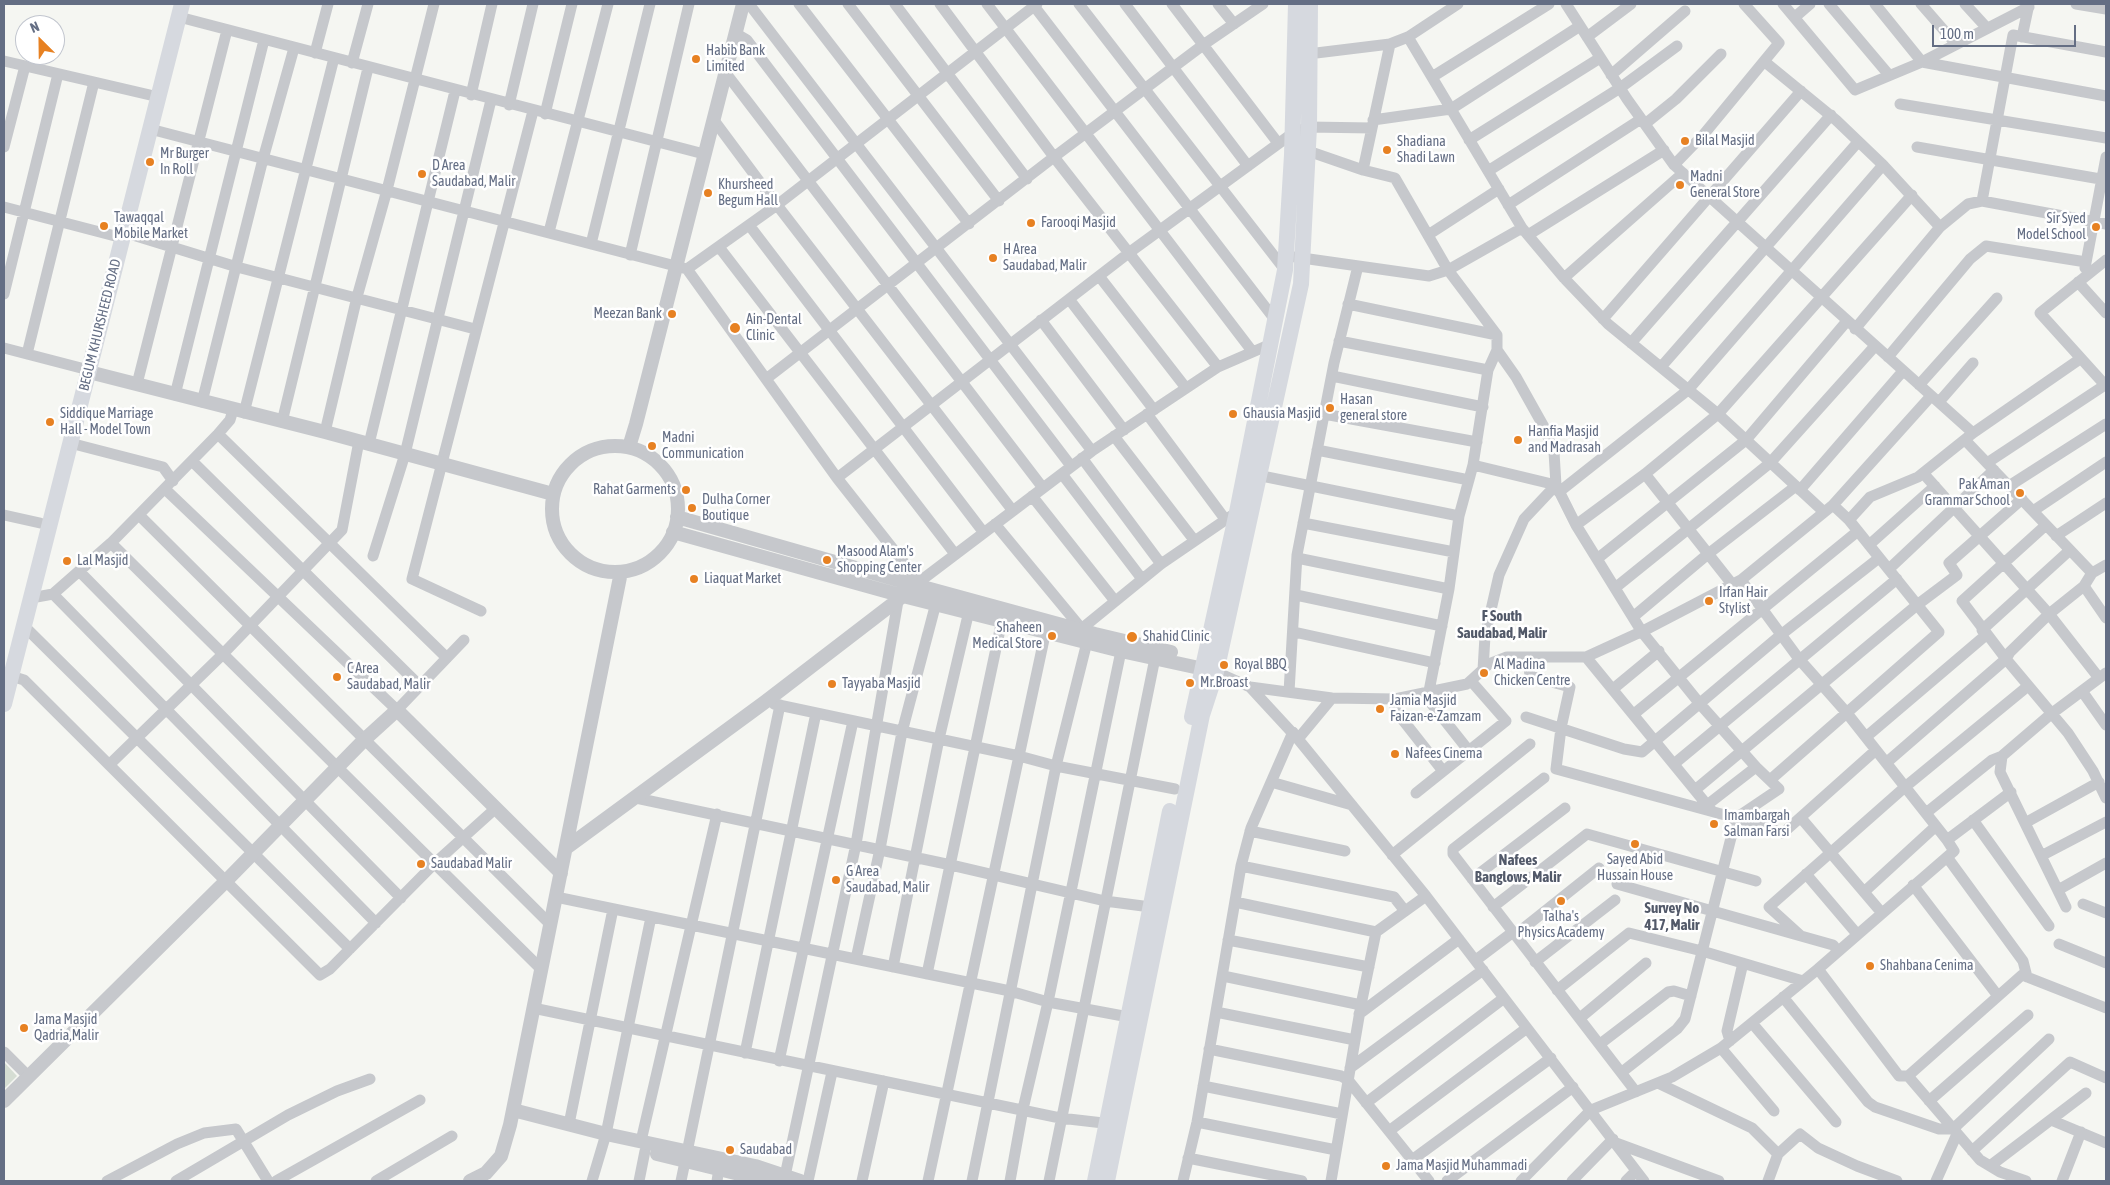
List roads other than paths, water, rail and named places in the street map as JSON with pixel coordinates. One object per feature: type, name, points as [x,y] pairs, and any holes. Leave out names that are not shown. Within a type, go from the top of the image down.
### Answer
[{"type":"main road","points":[[1157,908],[1175,789],[1211,666],[1231,515],[1252,474],[1285,263],[1293,133],[1296,4]]},
{"type":"main road","points":[[1095,1181],[1113,1124],[1157,908],[1202,715],[1252,474],[1301,284],[1304,258],[1309,128],[1308,54],[1310,4]]},
{"type":"main road","name":"BEGUM KHURSHEED ROAD","points":[[133,181],[150,95],[179,6]]},
{"type":"main road","name":"BEGUM KHURSHEED ROAD","points":[[4,704],[7,665],[40,523],[85,370],[133,181],[150,129],[179,6]]},
{"type":"main road","name":"BEGUM KHURSHEED ROAD","points":[[7,665],[24,626],[70,443],[85,370]]},
{"type":"main road","points":[[1107,1181],[1113,1124]]},
{"type":"street","points":[[315,53],[328,4]]},
{"type":"street","points":[[352,63],[368,4]]},
{"type":"street","points":[[325,432],[357,297],[387,190],[434,4]]},
{"type":"street","points":[[471,95],[492,4]]},
{"type":"street","points":[[509,105],[534,4]]},
{"type":"street","points":[[481,611],[412,579],[504,220],[572,4]]},
{"type":"street","points":[[549,232],[608,4]]},
{"type":"street","points":[[591,244],[650,4]]},
{"type":"street","points":[[630,254],[689,4]]},
{"type":"street","points":[[629,447],[681,268],[704,154],[742,4]]},
{"type":"street","points":[[749,4],[1010,344],[1161,564]]},
{"type":"street","points":[[799,4],[969,224]]},
{"type":"street","points":[[848,4],[998,201]]},
{"type":"street","points":[[895,4],[1027,178]]},
{"type":"street","points":[[940,4],[1054,157],[1218,367]]},
{"type":"street","points":[[987,4],[1252,351]]},
{"type":"street","points":[[1079,4],[1220,186],[1285,263],[1304,258],[1429,276],[1448,270],[1525,231],[1664,150]]},
{"type":"street","points":[[1125,4],[1248,166]]},
{"type":"street","points":[[1172,4],[1278,143]]},
{"type":"street","points":[[1218,4],[1234,24]]},
{"type":"street","points":[[766,379],[938,249],[1054,157],[1203,45],[1263,4]]},
{"type":"street","points":[[1308,54],[1390,44],[1408,37],[1458,4]]},
{"type":"street","points":[[1432,77],[1549,4]]},
{"type":"street","points":[[1566,4],[1611,75],[1678,169],[1935,399],[1969,436],[1991,467],[2092,573]]},
{"type":"street","points":[[1587,37],[1631,4]]},
{"type":"street","points":[[1564,278],[1678,169],[1779,43],[1744,4]]},
{"type":"street","points":[[1783,4],[1855,90],[1922,62],[1986,28],[2022,6]]},
{"type":"street","points":[[1795,17],[1810,4]]},
{"type":"street","points":[[1829,4],[1888,75]]},
{"type":"street","points":[[1875,4],[1922,62],[2106,96]]},
{"type":"street","points":[[1921,4],[1955,43]]},
{"type":"street","points":[[1965,4],[1986,28]]},
{"type":"street","points":[[2076,4],[2106,10]]},
{"type":"street","points":[[681,268],[719,247],[777,205],[1036,5],[1276,321]]},
{"type":"street","points":[[179,6],[227,30],[539,113],[704,154]]},
{"type":"street","points":[[2022,6],[2022,37]]},
{"type":"street","points":[[1611,75],[1685,11]]},
{"type":"street","points":[[837,478],[1130,252],[1293,133],[1309,128],[1372,124],[1451,109],[1580,26]]},
{"type":"street","points":[[137,384],[227,30]]},
{"type":"street","points":[[735,33],[747,40],[990,359],[1142,579]]},
{"type":"street","points":[[1982,201],[2013,35],[2106,52]]},
{"type":"street","points":[[1408,37],[1508,205],[1525,231],[1564,278],[1603,319],[1718,414],[1798,488],[1828,509],[1849,520],[1939,632],[1770,780]]},
{"type":"street","points":[[175,395],[264,40]]},
{"type":"street","points":[[1362,170],[1390,44]]},
{"type":"street","points":[[1488,171],[1620,88],[1677,46]]},
{"type":"street","points":[[202,402],[263,159],[294,48]]},
{"type":"street","points":[[1508,205],[1643,121],[1676,98],[1721,54]]},
{"type":"street","points":[[31,598],[53,594],[111,543],[169,485],[238,411],[278,277],[334,58]]},
{"type":"street","points":[[1469,140],[1600,58]]},
{"type":"street","points":[[4,61],[150,95]]},
{"type":"street","points":[[1765,62],[1830,115],[1883,165],[1940,227]]},
{"type":"street","points":[[4,147],[25,66]]},
{"type":"street","points":[[282,422],[368,68]]},
{"type":"street","points":[[725,72],[1044,488]]},
{"type":"street","points":[[4,294],[58,74]]},
{"type":"street","points":[[27,354],[94,82]]},
{"type":"street","points":[[109,765],[222,655],[342,530],[364,443],[402,309],[455,91]]},
{"type":"street","points":[[1603,319],[1801,91]]},
{"type":"street","points":[[373,556],[405,454],[491,100]]},
{"type":"street","points":[[1900,104],[2106,138]]},
{"type":"street","points":[[1631,343],[1830,115]]},
{"type":"street","points":[[713,119],[1013,511]]},
{"type":"street","points":[[150,129],[428,200],[681,268],[766,379],[837,478],[911,593],[877,727],[856,844],[785,1176]]},
{"type":"street","points":[[1661,367],[1764,246],[1858,142]]},
{"type":"street","points":[[1917,147],[2104,180]]},
{"type":"street","points":[[1308,151],[1362,170],[1395,178],[1448,270],[1498,335],[1497,350],[1488,370],[1473,465],[1459,516],[1449,590],[1435,663],[1426,692]]},
{"type":"street","points":[[2081,280],[2104,180],[2106,157]]},
{"type":"street","points":[[1483,670],[1485,636],[1499,576],[1524,519],[1558,488],[1688,390],[1883,165]]},
{"type":"street","points":[[1428,235],[1499,189]]},
{"type":"street","points":[[1576,525],[1644,474],[1718,414],[1912,195]]},
{"type":"street","points":[[1597,559],[1746,440],[1940,227],[1968,204],[1982,201],[2106,224]]},
{"type":"street","points":[[4,207],[60,222],[172,247],[237,267],[475,329]]},
{"type":"street","points":[[750,225],[984,533]]},
{"type":"street","points":[[1888,357],[1970,259],[1986,246],[2086,262]]},
{"type":"street","points":[[719,247],[955,554]]},
{"type":"street","points":[[1889,569],[1954,507],[1991,467],[2106,386],[2040,313],[2106,260]]},
{"type":"street","points":[[1289,692],[1297,558],[1324,414],[1358,266]]},
{"type":"street","points":[[1099,276],[1186,388]]},
{"type":"street","points":[[2081,280],[2106,313]]},
{"type":"street","points":[[1919,385],[1997,298]]},
{"type":"street","points":[[972,1181],[989,1104],[1010,990],[1034,883],[1083,633],[1115,601],[1142,579],[1231,515],[1150,412],[1069,299]]},
{"type":"street","points":[[1348,304],[1498,335]]},
{"type":"street","points":[[1041,320],[1194,540]]},
{"type":"street","points":[[1340,341],[1488,370]]},
{"type":"street","points":[[566,848],[911,593],[955,554],[1087,455],[1218,367],[1271,344]]},
{"type":"street","points":[[1615,588],[1770,463],[1875,346]]},
{"type":"street","points":[[4,348],[553,494]]},
{"type":"street","points":[[1497,350],[1516,377],[1544,427],[1554,452],[1558,488],[1576,525],[1642,632],[1700,704],[1756,767],[1779,789],[1736,818],[1685,1018],[1677,1029],[1622,1072]]},
{"type":"street","points":[[1849,520],[1870,497],[1923,473],[1969,436],[2080,359]]},
{"type":"street","points":[[1250,687],[1332,698],[1395,699],[1467,684],[1489,664],[1507,657],[1586,657],[1642,632],[1737,582],[1828,509],[1935,399],[1973,363]]},
{"type":"street","points":[[1633,617],[1708,554],[1798,488],[1903,371]]},
{"type":"street","points":[[1332,376],[1483,407]]},
{"type":"street","points":[[1324,414],[1477,442]]},
{"type":"street","points":[[2009,486],[2106,424]]},
{"type":"street","points":[[218,434],[447,658]]},
{"type":"street","points":[[70,443],[163,467],[169,485],[278,596],[397,710],[560,873]]},
{"type":"street","points":[[609,446],[629,447],[652,458],[670,477],[676,493],[677,517],[674,532],[668,544],[655,558],[639,567],[621,572],[601,571],[582,564],[567,551],[556,534],[551,515],[553,494],[560,477],[568,466],[589,451],[609,446]]},
{"type":"street","points":[[1317,450],[1469,480]]},
{"type":"street","points":[[192,461],[420,686]]},
{"type":"street","points":[[2033,511],[2106,462]]},
{"type":"street","points":[[1473,465],[1558,488]]},
{"type":"street","points":[[1923,473],[2103,675],[2051,714],[2002,756],[1992,760],[1926,813]]},
{"type":"street","points":[[1252,474],[1311,484],[1459,516]]},
{"type":"street","points":[[1521,1181],[1591,1110],[1658,1083],[1726,1044],[1818,969],[1881,912],[1954,851],[1846,712],[1799,659],[1763,608],[1708,554],[1644,474]]},
{"type":"street","points":[[1869,545],[1935,486]]},
{"type":"street","points":[[1032,496],[1115,601]]},
{"type":"street","points":[[1695,790],[1918,605],[1957,575],[1949,563],[2022,499]]},
{"type":"street","points":[[2056,536],[2106,503]]},
{"type":"street","points":[[4,515],[40,523]]},
{"type":"street","points":[[139,515],[364,740],[464,836],[550,924]]},
{"type":"street","points":[[677,517],[911,593],[936,603],[1046,630],[1083,633],[1121,650],[1155,658],[1211,666]]},
{"type":"street","points":[[1304,523],[1454,552]]},
{"type":"street","points":[[995,524],[1083,633]]},
{"type":"street","points":[[2046,525],[1962,601],[1984,632],[2068,733],[2106,798]]},
{"type":"street","points":[[1634,714],[1858,531]]},
{"type":"street","points":[[674,532],[911,593],[1083,633],[1211,666],[1250,687],[1296,736],[1426,896],[1644,1181]]},
{"type":"street","points":[[111,543],[541,969]]},
{"type":"street","points":[[1866,737],[1984,632],[2070,550]]},
{"type":"street","points":[[1297,558],[1449,590]]},
{"type":"street","points":[[1526,717],[1642,752],[1782,634],[1879,558]]},
{"type":"street","points":[[1886,763],[2006,659],[2010,652],[2049,614],[2084,586],[2092,573],[2106,565]]},
{"type":"street","points":[[80,570],[401,898]]},
{"type":"street","points":[[470,1181],[486,1173],[501,1156],[512,1115],[621,572]]},
{"type":"street","points":[[1674,764],[1897,579]]},
{"type":"street","points":[[2084,586],[2106,618]]},
{"type":"street","points":[[53,594],[376,922]]},
{"type":"street","points":[[1296,595],[1442,626]]},
{"type":"street","points":[[856,959],[880,849],[902,732],[936,603]]},
{"type":"street","points":[[893,967],[939,739],[969,611]]},
{"type":"street","points":[[927,974],[1002,620]]},
{"type":"street","points":[[24,626],[350,949]]},
{"type":"street","points":[[928,1181],[1046,630]]},
{"type":"street","points":[[1294,632],[1435,663]]},
{"type":"street","points":[[4,1101],[227,880],[364,740],[397,710],[464,640]]},
{"type":"street","points":[[1010,1181],[1023,1110],[1048,1002],[1069,892],[1121,650]]},
{"type":"street","points":[[1613,689],[1658,651]]},
{"type":"street","points":[[1586,657],[1709,808]]},
{"type":"street","points":[[1049,1181],[1082,1009],[1155,658]]},
{"type":"street","points":[[1528,658],[1530,676],[1570,687],[1561,728],[1556,769],[1709,808],[1782,834],[1876,750]]},
{"type":"street","points":[[7,665],[227,880],[316,974],[330,969],[435,863],[496,808]]},
{"type":"street","points":[[1416,793],[1506,721],[1471,681]]},
{"type":"street","points":[[1801,936],[1769,907],[1905,787],[2028,686]]},
{"type":"street","points":[[2082,691],[2106,725]]},
{"type":"street","points":[[1426,692],[1469,751]]},
{"type":"street","points":[[1183,1181],[1197,1122],[1241,866],[1250,831],[1271,782],[1296,736],[1332,698]]},
{"type":"street","points":[[1395,699],[1395,710],[1443,771]]},
{"type":"street","points":[[765,702],[1019,756],[1056,766],[1175,789]]},
{"type":"street","points":[[681,1181],[780,705]]},
{"type":"street","points":[[745,1053],[816,713]]},
{"type":"street","points":[[779,1061],[853,721]]},
{"type":"street","points":[[1392,855],[1530,744]]},
{"type":"street","points":[[2002,756],[2000,772],[2066,907]]},
{"type":"street","points":[[1709,808],[1756,767]]},
{"type":"street","points":[[1544,778],[1453,848],[1453,854],[1636,1092]]},
{"type":"street","points":[[1271,782],[1352,805]]},
{"type":"street","points":[[2025,823],[2098,782]]},
{"type":"street","points":[[1947,840],[2011,792]]},
{"type":"street","points":[[636,798],[951,864],[1105,901],[1157,908]]},
{"type":"street","points":[[1472,879],[1565,808]]},
{"type":"street","points":[[639,1181],[643,1146],[665,1035],[717,814]]},
{"type":"street","points":[[1801,818],[1881,912]]},
{"type":"street","points":[[1973,820],[2049,926]]},
{"type":"street","points":[[2041,856],[2106,822]]},
{"type":"street","points":[[1864,892],[1936,826]]},
{"type":"street","points":[[1250,831],[1345,851]]},
{"type":"street","points":[[1493,906],[1587,834],[1723,870],[1756,881]]},
{"type":"street","points":[[1947,857],[2023,961],[2027,977]]},
{"type":"street","points":[[2058,890],[2106,863]]},
{"type":"street","points":[[1241,866],[1394,897],[1405,911]]},
{"type":"street","points":[[1209,1049],[1341,1076],[1349,1074],[1514,934],[1599,868]]},
{"type":"street","points":[[1806,874],[1857,934]]},
{"type":"street","points":[[1617,884],[1833,945],[1838,951]]},
{"type":"street","points":[[1913,885],[1998,996]]},
{"type":"street","points":[[1331,1181],[1354,1040],[1376,932],[1426,896]]},
{"type":"street","points":[[556,898],[1010,990],[1048,1002],[1135,1019]]},
{"type":"street","points":[[1535,962],[1615,900]]},
{"type":"street","points":[[1235,902],[1376,932]]},
{"type":"street","points":[[2083,904],[2106,913]]},
{"type":"street","points":[[568,1124],[614,909]]},
{"type":"street","points":[[592,1181],[605,1137],[626,1027],[651,917]]},
{"type":"street","points":[[1557,990],[1629,933],[1702,950],[1803,981]]},
{"type":"street","points":[[1222,976],[1360,1010],[1459,939]]},
{"type":"street","points":[[1228,940],[1369,967]]},
{"type":"street","points":[[2059,944],[2106,963]]},
{"type":"street","points":[[1580,1018],[1646,963]]},
{"type":"street","points":[[1743,963],[1727,1030],[1726,1044],[1774,1111]]},
{"type":"street","points":[[1818,969],[1899,1076],[1908,1076],[2022,975],[2106,1008]]},
{"type":"street","points":[[1600,1044],[1668,992],[1674,991],[1691,996]]},
{"type":"street","points":[[1366,1103],[1504,998]]},
{"type":"street","points":[[1783,998],[1868,1102],[1875,1107],[1939,1130],[1955,1131]]},
{"type":"street","points":[[533,1008],[989,1104],[1060,1118],[1113,1124]]},
{"type":"street","points":[[1216,1012],[1354,1040]]},
{"type":"street","points":[[1929,1101],[2028,1015]]},
{"type":"street","points":[[1752,1023],[1836,1122]]},
{"type":"street","points":[[1389,1131],[1527,1028]]},
{"type":"street","points":[[1936,1181],[1955,1131],[2049,1039]]},
{"type":"street","points":[[4,1052],[28,1076]]},
{"type":"street","points":[[1412,1160],[1551,1058]]},
{"type":"street","points":[[1972,1151],[2070,1062],[2106,1078]]},
{"type":"street","points":[[808,1181],[832,1072]]},
{"type":"street","points":[[1349,1074],[1366,1103],[1429,1181]]},
{"type":"street","points":[[1908,1076],[1972,1151],[1993,1168],[2026,1181]]},
{"type":"street","points":[[176,1181],[244,1140],[337,1091],[370,1079]]},
{"type":"street","points":[[862,1181],[884,1081]]},
{"type":"street","points":[[1658,1083],[1752,1128],[1778,1154]]},
{"type":"street","points":[[1203,1086],[1342,1114]]},
{"type":"street","points":[[1447,1181],[1573,1086]]},
{"type":"street","points":[[1991,1181],[1993,1168],[2086,1093]]},
{"type":"street","points":[[276,1181],[420,1100]]},
{"type":"street","points":[[512,1115],[568,1124],[605,1137]]},
{"type":"street","points":[[512,1115],[643,1146],[785,1176],[800,1181]]},
{"type":"street","points":[[2051,1120],[2106,1143]]},
{"type":"street","points":[[1197,1122],[1336,1150]]},
{"type":"street","points":[[107,1181],[177,1144],[204,1133],[236,1129],[268,1181]]},
{"type":"street","points":[[2062,1181],[2081,1132]]},
{"type":"street","points":[[1768,1181],[1778,1154],[1798,1135],[1803,1135],[1818,1148],[1856,1166],[1897,1181]]},
{"type":"street","points":[[376,1181],[452,1136]]},
{"type":"street","points":[[1572,1181],[1614,1141]]},
{"type":"street","points":[[1614,1141],[1719,1181]]},
{"type":"street","points":[[687,1155],[718,1175],[768,1181]]},
{"type":"street","points":[[1188,1158],[1302,1181]]},
{"type":"street","points":[[1626,1181],[1636,1171]]},
{"type":"place","name":"Habib Bank Limited","points":[[696,59]]},
{"type":"place","name":"Bilal Masjid","points":[[1685,141]]},
{"type":"place","name":"Shadiana Shadi Lawn","points":[[1387,150]]},
{"type":"place","name":"Mr Burger In Roll","points":[[150,162]]},
{"type":"place","name":"D Area Saudabad, Malir","points":[[422,174]]},
{"type":"place","name":"Madni General Store","points":[[1680,185]]},
{"type":"place","name":"Khursheed Begum Hall","points":[[708,193]]},
{"type":"place","name":"Farooqi Masjid","points":[[1031,223]]},
{"type":"place","name":"Tawaqqal Mobile Market","points":[[104,226]]},
{"type":"place","name":"Sir Syed Model School","points":[[2096,227]]},
{"type":"place","name":"H Area Saudabad, Malir","points":[[993,258]]},
{"type":"place","name":"Meezan Bank","points":[[672,314]]},
{"type":"place","name":"Ain-Dental Clinic","points":[[735,328]]},
{"type":"place","name":"Hasan general store","points":[[1330,408]]},
{"type":"place","name":"Ghausia Masjid","points":[[1233,414]]},
{"type":"place","name":"Siddique Marriage Hall - Model Town","points":[[50,422]]},
{"type":"place","name":"Hanfia Masjid and Madrasah","points":[[1518,440]]},
{"type":"place","name":"Madni Communication","points":[[652,446]]},
{"type":"place","name":"Rahat Garments","points":[[686,490]]},
{"type":"place","name":"Pak Aman Grammar School","points":[[2020,493]]},
{"type":"place","name":"Dulha Corner Boutique","points":[[692,508]]},
{"type":"place","name":"Masood Alam's Shopping Center","points":[[827,560]]},
{"type":"place","name":"Lal Masjid","points":[[67,561]]},
{"type":"place","name":"Liaquat Market","points":[[694,579]]},
{"type":"place","name":"Irfan Hair Stylist","points":[[1709,601]]},
{"type":"place","name":"Shaheen Medical Store","points":[[1052,636]]},
{"type":"place","name":"Shahid Clinic","points":[[1132,637]]},
{"type":"place","name":"Royal BBQ","points":[[1224,665]]},
{"type":"place","name":"Al Madina Chicken Centre","points":[[1484,673]]},
{"type":"place","name":"C Area Saudabad, Malir","points":[[337,677]]},
{"type":"place","name":"Mr.Broast","points":[[1190,683]]},
{"type":"place","name":"Tayyaba Masjid","points":[[832,684]]},
{"type":"place","name":"Jamia Masjid Faizan-e-Zamzam","points":[[1380,709]]},
{"type":"place","name":"Nafees Cinema","points":[[1395,754]]},
{"type":"place","name":"Imambargah Salman Farsi","points":[[1714,824]]},
{"type":"place","name":"Sayed Abid Hussain House","points":[[1635,844]]},
{"type":"place","name":"Saudabad Malir","points":[[421,864]]},
{"type":"place","name":"G Area Saudabad, Malir","points":[[836,880]]},
{"type":"place","name":"Talha's Physics Academy","points":[[1561,901]]},
{"type":"place","name":"Shahbana Cenima","points":[[1870,966]]},
{"type":"place","name":"Jama Masjid Qadria,Malir","points":[[24,1028]]},
{"type":"place","name":"Saudabad","points":[[730,1150]]},
{"type":"place","name":"Jama Masjid Muhammadi","points":[[1386,1166]]},
{"type":"district","name":"F South Saudabad, Malir","points":[[1502,624]]},
{"type":"district","name":"Nafees Banglows, Malir","points":[[1518,868]]},
{"type":"district","name":"Survey No 417, Malir","points":[[1672,916]]}]
